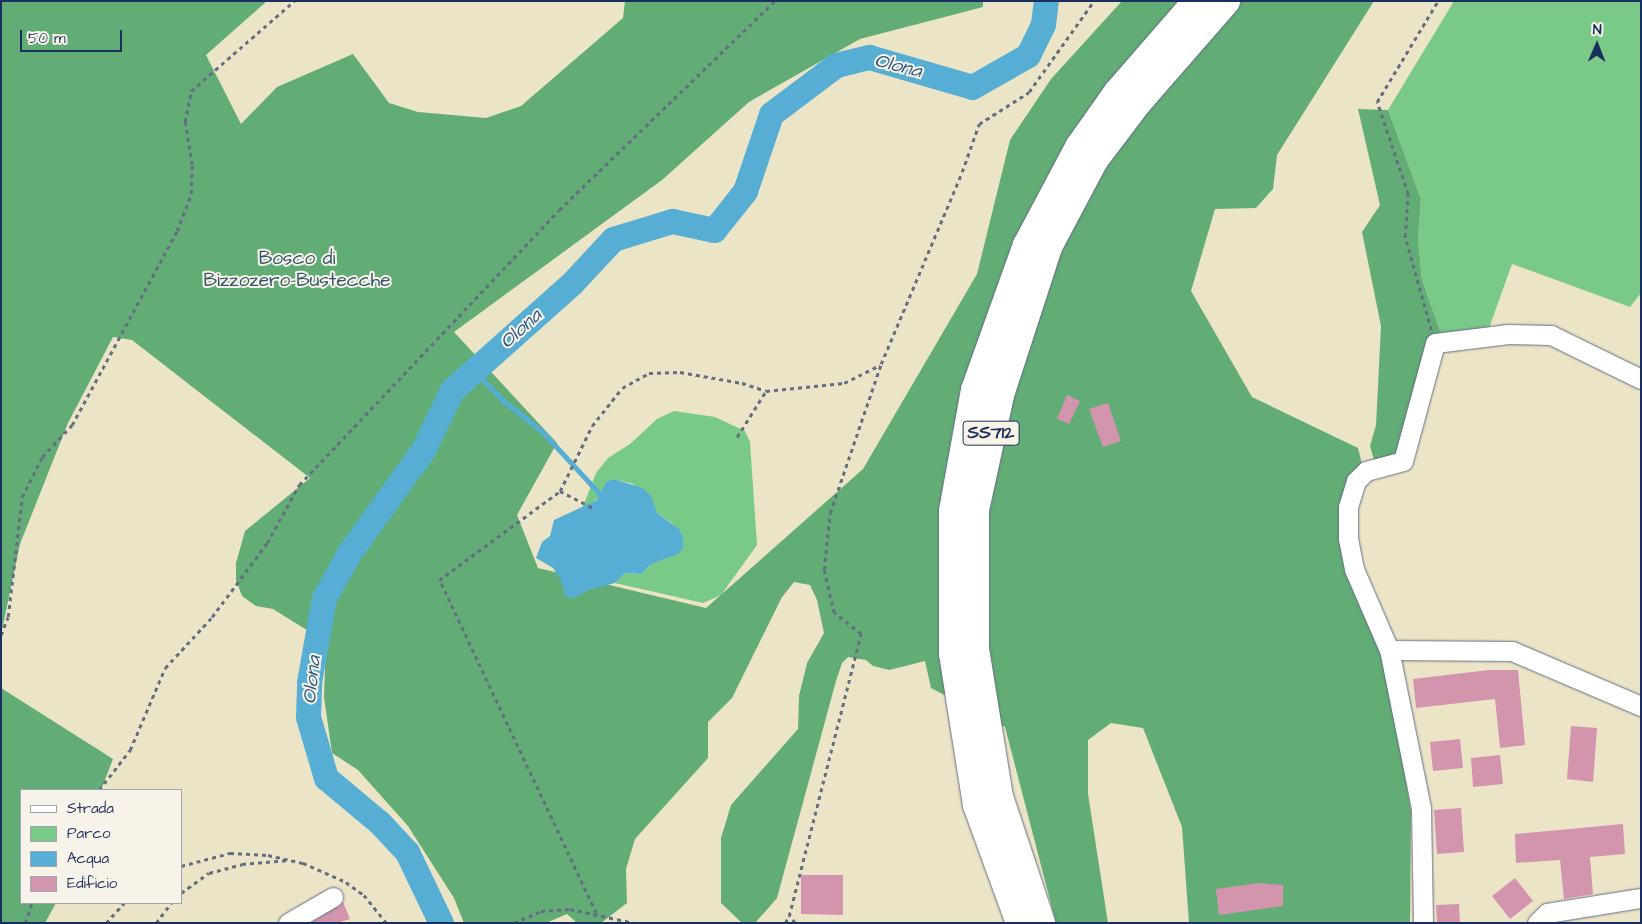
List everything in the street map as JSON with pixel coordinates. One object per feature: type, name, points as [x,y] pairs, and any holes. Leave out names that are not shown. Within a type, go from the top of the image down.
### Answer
[{"type":"highway","name":"SS712","points":[[1020,923],[977,805],[953,654],[953,511],[975,390],[1027,245],[1079,146],[1118,92],[1197,1]]},
{"type":"highway","name":"SS712","points":[[1041,923],[999,797],[975,649],[975,510],[1000,395],[1048,247],[1094,160],[1138,102],[1226,1]]},
{"type":"street","points":[[1423,923],[1421,808],[1389,650],[1354,569],[1348,539],[1348,507],[1356,481],[1366,471],[1402,461],[1435,343],[1508,334],[1551,336],[1641,379]]},
{"type":"street","points":[[1389,650],[1512,650],[1641,706]]},
{"type":"street","points":[[288,923],[333,897]]},
{"type":"street","points":[[1537,923],[1547,913],[1641,898]]},
{"type":"path","points":[[1,635],[8,617],[22,497],[42,457],[72,425],[177,231],[191,194],[192,165],[185,122],[191,91],[294,1]]},
{"type":"path","points":[[100,789],[130,750],[165,668],[212,617],[267,543],[300,484],[559,210],[775,1]]},
{"type":"path","points":[[785,923],[789,916],[861,634],[834,613],[824,570],[830,513],[881,364],[962,172],[979,124],[1029,92],[1094,1]]},
{"type":"path","points":[[1435,343],[1404,237],[1408,194],[1377,102],[1438,1]]},
{"type":"path","points":[[596,913],[439,580],[560,491],[592,426],[622,388],[650,373],[680,372],[742,383],[766,391],[844,383],[881,364]]},
{"type":"path","points":[[737,437],[766,391]]},
{"type":"path","points":[[560,491],[595,509]]},
{"type":"path","points":[[182,866],[230,853],[293,860],[346,882],[364,895],[387,923]]},
{"type":"path","points":[[182,892],[209,873],[242,864],[293,860]]},
{"type":"path","points":[[25,923],[32,904]]},
{"type":"path","points":[[106,923],[123,904]]},
{"type":"path","points":[[156,923],[170,904]]},
{"type":"path","points":[[514,923],[541,911],[570,909],[596,913],[634,923]]},
{"type":"path","points":[[789,916],[796,923]]},
{"type":"green space","name":"Bosco di Bizzozero-Bustecche","points":[[1,1],[267,1],[206,55],[241,124],[277,87],[353,54],[389,103],[418,112],[486,118],[521,106],[623,18],[625,1],[983,1],[983,7],[860,39],[749,102],[662,180],[454,332],[557,443],[517,515],[538,568],[706,608],[863,469],[977,274],[1010,140],[1051,79],[1122,1],[1374,1],[1277,155],[1273,189],[1256,208],[1215,209],[1191,291],[1252,397],[1358,448],[1362,464],[1345,505],[1385,656],[1411,811],[1410,923],[1189,923],[1182,827],[1143,728],[1111,723],[1088,740],[1088,794],[1108,923],[1056,923],[1005,727],[931,688],[925,661],[889,670],[873,666],[866,660],[848,657],[842,663],[836,681],[777,898],[756,922],[742,923],[721,903],[721,838],[731,805],[798,729],[799,696],[807,663],[824,633],[817,600],[810,585],[794,582],[782,597],[732,698],[708,722],[708,758],[635,839],[626,869],[627,903],[601,923],[577,923],[567,914],[546,923],[464,923],[454,898],[408,826],[358,770],[332,753],[324,697],[326,642],[273,609],[256,606],[242,596],[236,580],[236,563],[245,531],[310,478],[132,340],[113,337],[68,423],[20,544],[1,635]]},
{"type":"green space","points":[[1454,1],[1641,1],[1641,293],[1630,307],[1512,264],[1488,331],[1442,336],[1422,280],[1418,239],[1421,199],[1388,110]]},
{"type":"green space","points":[[1358,109],[1388,110],[1421,199],[1418,239],[1422,280],[1442,336],[1398,454],[1374,460],[1370,446],[1376,425],[1381,326],[1362,232],[1380,205]]},
{"type":"green space","points":[[674,411],[715,417],[745,431],[750,442],[757,545],[721,595],[703,603],[615,583],[625,573],[641,574],[651,564],[663,559],[673,524],[657,513],[633,484],[614,479],[607,481],[602,496],[582,509],[596,473],[608,458],[630,444],[657,419]]},
{"type":"green space","points":[[1,688],[113,759],[101,789],[20,789],[20,904],[55,904],[45,923],[1,923]]},
{"type":"water","points":[[614,479],[642,488],[651,496],[657,513],[679,529],[683,538],[683,548],[678,554],[651,564],[641,574],[625,573],[615,583],[591,589],[572,599],[565,595],[561,580],[553,568],[536,558],[542,542],[550,536],[554,520],[597,500],[607,481]]},
{"type":"building","points":[[1067,395],[1080,401],[1069,424],[1057,419]]},
{"type":"building","points":[[1108,403],[1121,441],[1103,447],[1089,409]]},
{"type":"building","points":[[1489,670],[1518,670],[1525,745],[1500,748],[1495,699],[1416,708],[1413,679]]},
{"type":"building","points":[[1571,726],[1597,728],[1593,782],[1567,779]]},
{"type":"building","points":[[1460,739],[1463,768],[1433,771],[1430,742]]},
{"type":"building","points":[[1500,755],[1503,784],[1473,787],[1471,758]]},
{"type":"building","points":[[1461,808],[1464,852],[1437,854],[1434,810]]},
{"type":"building","points":[[1623,824],[1625,854],[1590,857],[1593,894],[1564,899],[1560,860],[1516,863],[1515,834]]},
{"type":"building","points":[[801,875],[843,875],[843,915],[801,914]]},
{"type":"building","points":[[1515,878],[1533,901],[1510,919],[1492,896]]},
{"type":"building","points":[[1259,883],[1283,885],[1283,906],[1219,915],[1216,889]]},
{"type":"building","points":[[343,902],[350,919],[337,923],[311,923]]},
{"type":"building","points":[[1459,904],[1460,923],[1437,923],[1436,905]]},
{"type":"waterway","name":"Olona","points":[[441,923],[407,852],[380,823],[326,778],[308,717],[309,682],[324,598],[349,553],[423,450],[452,390],[572,283],[613,239],[672,221],[714,230],[745,191],[771,114],[836,65],[869,57],[972,87],[1028,55],[1043,24],[1046,1]]},
{"type":"waterway","points":[[474,370],[504,401],[542,431],[602,496]]}]
